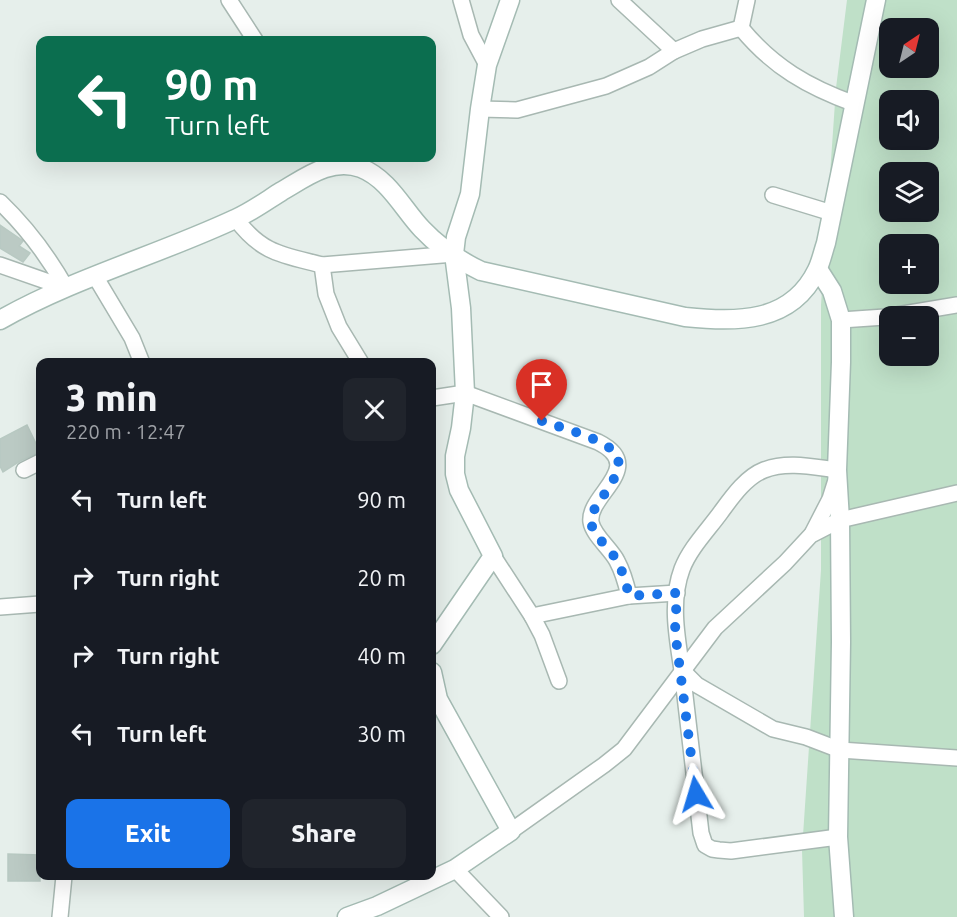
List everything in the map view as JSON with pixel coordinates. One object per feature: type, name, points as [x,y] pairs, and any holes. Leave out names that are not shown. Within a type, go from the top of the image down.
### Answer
[{"type":"street","points":[[229,0],[252,36]]},
{"type":"street","points":[[461,0],[471,35],[488,64]]},
{"type":"street","points":[[510,0],[488,64],[470,194],[456,237],[454,254],[461,308],[465,393],[461,428],[454,456],[455,474],[459,490],[493,556],[542,635],[559,681]]},
{"type":"street","points":[[620,0],[674,51]]},
{"type":"street","points":[[741,28],[747,0]]},
{"type":"street","points":[[345,162],[373,175],[388,187],[423,230],[466,264],[481,271],[685,317],[748,320],[768,314],[787,305],[806,289],[818,269],[832,213],[876,0]]},
{"type":"street","points":[[480,109],[517,110],[606,86],[649,67],[674,51],[702,39],[741,28]]},
{"type":"street","points":[[741,28],[757,48],[799,79],[823,93],[855,104]]},
{"type":"street","points":[[0,320],[66,288],[236,219],[322,168],[339,162]]},
{"type":"street","points":[[773,195],[832,213]]},
{"type":"street","points":[[0,202],[43,249],[66,288]]},
{"type":"street","points":[[236,219],[247,233],[269,250],[322,265],[454,254]]},
{"type":"street","points":[[322,265],[326,294],[339,327],[359,358]]},
{"type":"street","points":[[0,266],[66,288]]},
{"type":"street","points":[[818,269],[832,291],[841,320],[837,475],[840,520],[838,837],[844,917]]},
{"type":"street","points":[[95,276],[132,338],[140,358]]},
{"type":"street","points":[[841,320],[885,317],[957,305]]},
{"type":"street","points":[[436,397],[465,393],[611,448],[617,456],[618,466],[614,479],[593,512],[591,521],[594,531],[616,559],[624,575],[629,596]]},
{"type":"street","points":[[24,470],[36,464]]},
{"type":"street","points":[[837,475],[794,465],[761,471],[747,482],[698,542],[682,569],[677,593],[675,631],[682,670],[699,824],[705,845],[712,849],[731,851],[838,837]]},
{"type":"street","points":[[436,878],[455,869],[511,831],[624,749],[715,628],[811,535],[830,499],[837,475]]},
{"type":"street","points":[[811,535],[840,520],[957,493]]},
{"type":"street","points":[[436,637],[493,556]]},
{"type":"street","points":[[532,616],[629,596],[677,593]]},
{"type":"street","points":[[0,607],[36,604]]},
{"type":"street","points":[[682,670],[697,686],[773,729],[806,737],[840,750],[957,758]]},
{"type":"street","points":[[436,690],[438,699],[511,831]]},
{"type":"street","points":[[455,869],[501,917]]},
{"type":"street","points":[[60,917],[64,880]]},
{"type":"street","points":[[347,917],[377,906],[432,880]]},
{"type":"green space","points":[[847,0],[957,0],[957,917],[804,917],[802,850],[821,570],[821,305],[836,88]]},
{"type":"building","points":[[0,225],[23,241],[19,246],[30,253],[23,262],[0,248]]},
{"type":"building","points":[[27,425],[36,444],[36,454],[3,472],[0,466],[0,439]]},
{"type":"building","points":[[8,854],[36,855],[36,880],[40,881],[8,881]]},
{"type":"route","points":[[542,421],[611,448],[617,456],[618,466],[614,479],[593,512],[591,521],[594,531],[616,559],[624,575],[629,596],[677,593],[675,631],[682,670],[696,794]]}]
